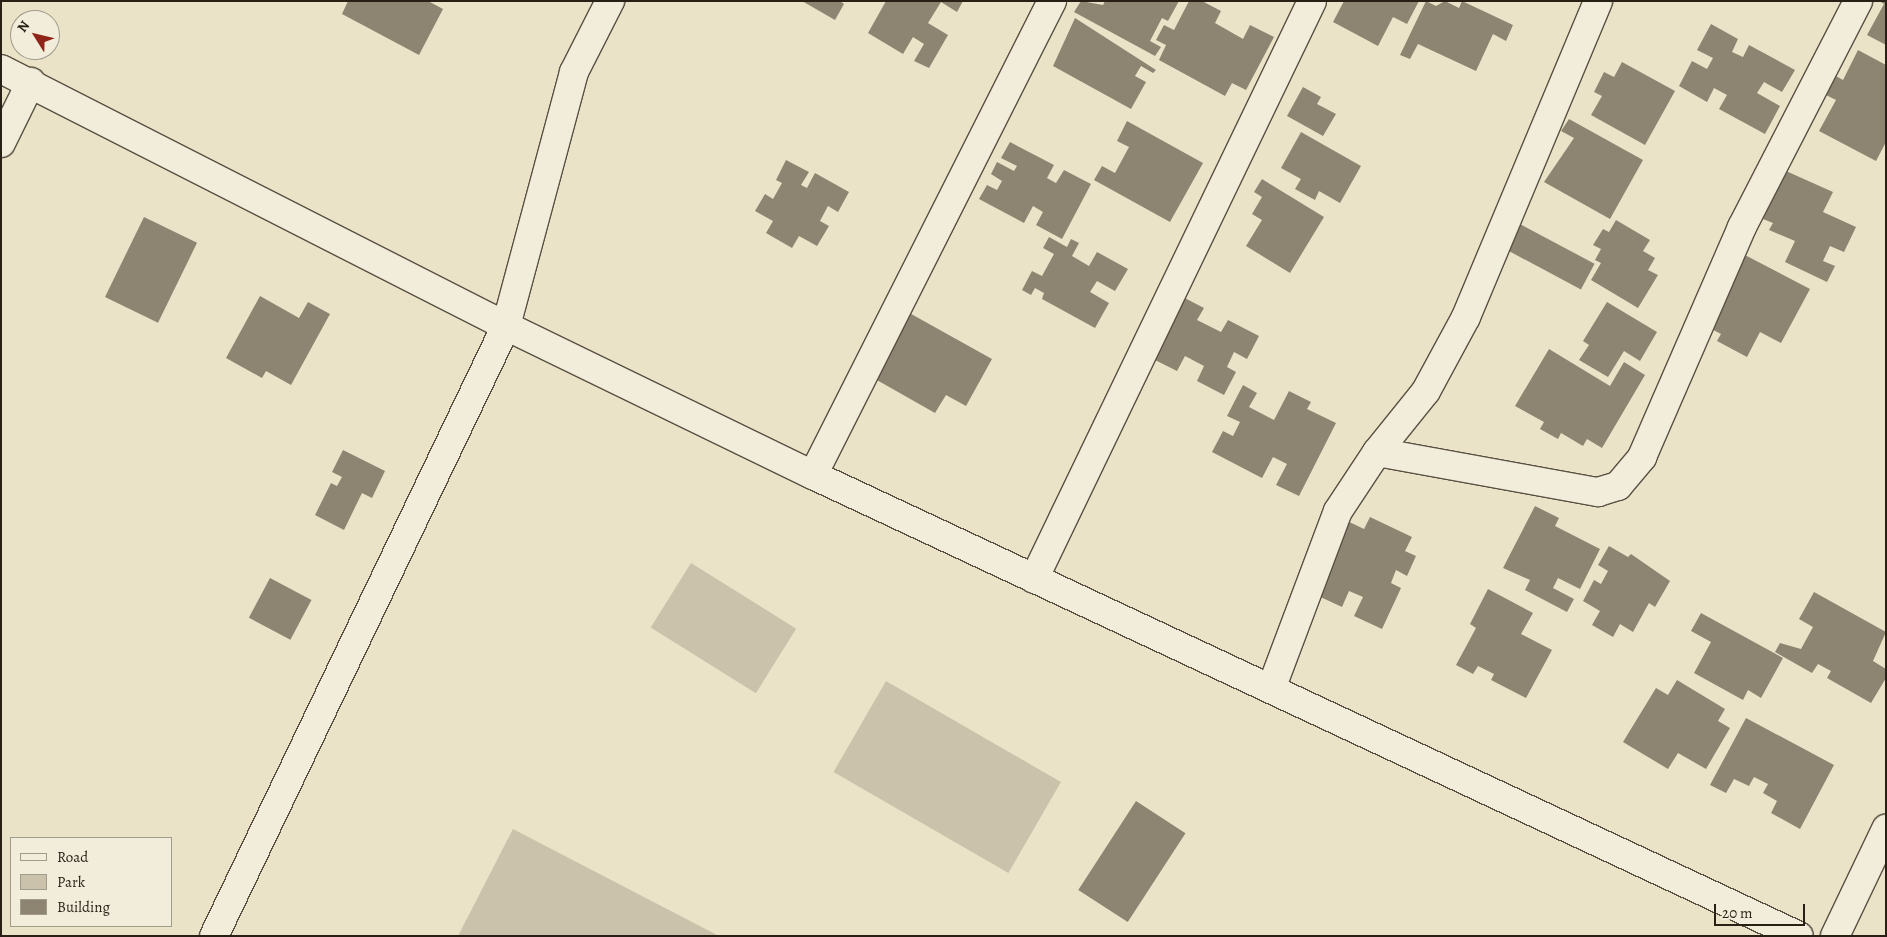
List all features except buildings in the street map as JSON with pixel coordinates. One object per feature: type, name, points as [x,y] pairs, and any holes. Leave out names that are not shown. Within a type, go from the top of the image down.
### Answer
[{"type":"street","points":[[214,936],[506,326],[574,72],[610,1]]},
{"type":"street","points":[[814,475],[1052,1]]},
{"type":"street","points":[[1034,579],[1312,1]]},
{"type":"street","points":[[1271,689],[1338,511],[1377,452],[1426,392],[1466,317],[1598,1]]},
{"type":"street","points":[[1377,452],[1598,492],[1618,486],[1642,457],[1742,227],[1858,1]]},
{"type":"street","points":[[1,68],[506,326],[814,475],[1799,936]]},
{"type":"street","points":[[1,144],[31,82]]},
{"type":"street","points":[[1835,936],[1886,829]]},
{"type":"green space","points":[[691,563],[796,629],[756,693],[651,627]]},
{"type":"green space","points":[[886,681],[1061,782],[1008,873],[834,772]]},
{"type":"green space","points":[[513,829],[719,936],[458,936]]}]
